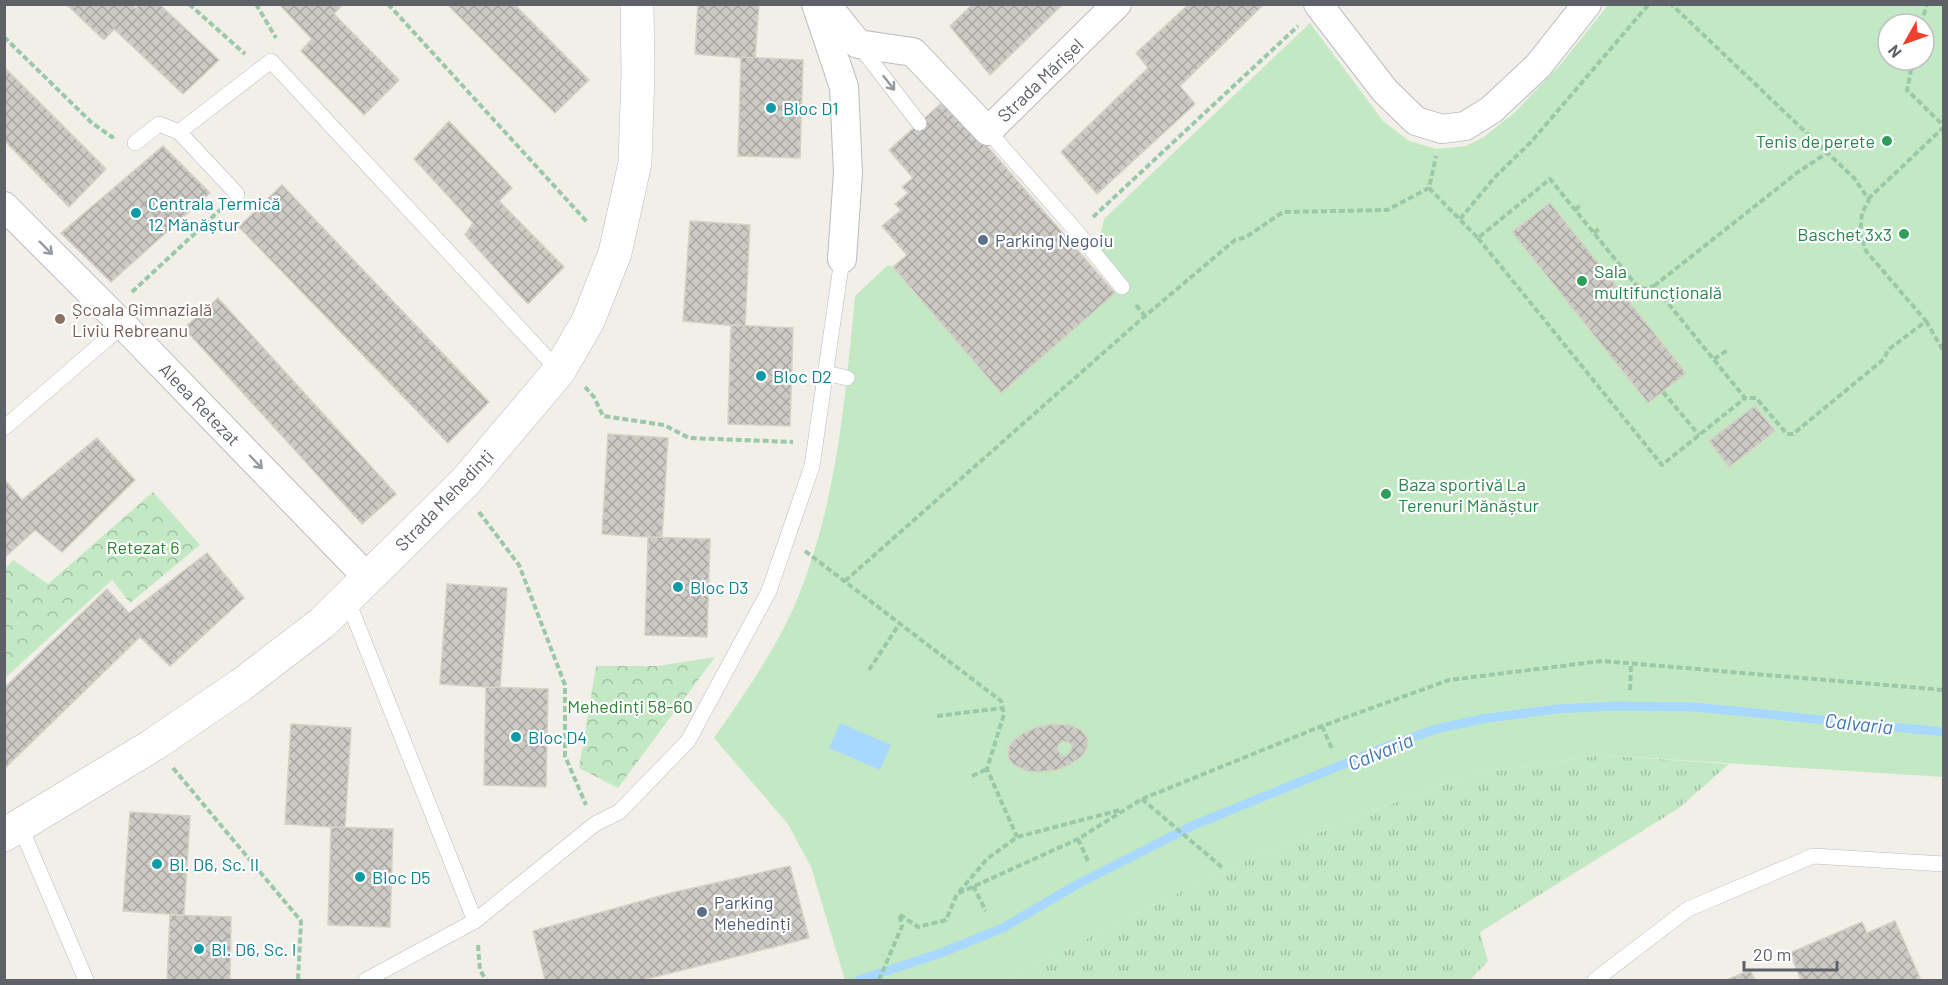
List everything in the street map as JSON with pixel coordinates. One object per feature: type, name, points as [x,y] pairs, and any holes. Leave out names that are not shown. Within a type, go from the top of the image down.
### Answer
[{"type":"street","name":"Strada Mehedinți","points":[[12,830],[153,745],[241,685],[322,623],[466,481],[559,371],[588,321],[615,253],[635,163],[638,74],[637,4]]},
{"type":"street","points":[[816,4],[844,87],[848,173],[842,259]]},
{"type":"street","points":[[826,4],[858,44]]},
{"type":"street","name":"Strada Mărișel","points":[[858,44],[913,52],[988,131],[1117,4]]},
{"type":"street","points":[[1319,5],[1385,91],[1416,121],[1442,129],[1465,126],[1491,110],[1538,66],[1587,4]]},
{"type":"street","name":"Aleea Retezat","points":[[4,206],[116,319],[358,589]]},
{"type":"lane","points":[[858,44],[919,123]]},
{"type":"lane","points":[[179,132],[271,61],[559,371]]},
{"type":"lane","points":[[135,143],[159,124],[179,132],[237,194]]},
{"type":"lane","points":[[988,131],[1122,287]]},
{"type":"lane","points":[[366,981],[476,921],[595,824],[619,812],[688,741],[769,591],[812,466],[842,259]]},
{"type":"lane","points":[[4,428],[116,319]]},
{"type":"lane","points":[[826,373],[847,378]]},
{"type":"lane","points":[[358,589],[476,921]]},
{"type":"lane","points":[[12,830],[86,981]]},
{"type":"lane","points":[[1595,981],[1688,909],[1813,856],[1944,864]]},
{"type":"path","points":[[189,4],[261,69]]},
{"type":"path","points":[[256,4],[280,47]]},
{"type":"path","points":[[387,4],[615,253]]},
{"type":"path","points":[[1460,219],[1495,177],[1531,142],[1648,4]]},
{"type":"path","points":[[1671,4],[1800,124],[1827,153],[1855,176],[1868,199]]},
{"type":"path","points":[[1077,232],[1319,5]]},
{"type":"path","points":[[4,37],[92,123],[112,137],[126,133],[135,143]]},
{"type":"path","points":[[1911,72],[1907,90],[1944,126],[1868,199],[1862,213],[1860,234],[1866,250],[1926,321],[1944,352]]},
{"type":"path","points":[[845,581],[1136,324],[1235,240],[1246,237],[1283,212],[1387,210],[1429,188],[1442,129]]},
{"type":"path","points":[[1478,238],[1550,179],[1636,285],[1645,289],[1654,286],[1798,172],[1827,153]]},
{"type":"path","points":[[1429,188],[1478,238],[1662,465],[1745,398],[1756,398],[1787,434],[1793,434],[1808,426]]},
{"type":"path","points":[[116,319],[237,194]]},
{"type":"path","points":[[1575,210],[1582,204]]},
{"type":"path","points":[[1594,233],[1601,227]]},
{"type":"path","points":[[1654,286],[1745,398]]},
{"type":"path","points":[[1793,434],[1884,359],[1888,350],[1926,321]]},
{"type":"path","points":[[1714,359],[1728,350]]},
{"type":"path","points":[[559,371],[584,386],[594,397],[603,416],[664,424],[689,438],[816,443]]},
{"type":"path","points":[[1663,392],[1699,435]]},
{"type":"path","points":[[466,481],[476,509],[519,565],[545,630],[565,685],[565,756],[595,824]]},
{"type":"path","points":[[788,538],[1001,700],[1004,714],[987,769],[1017,837]]},
{"type":"path","points":[[869,670],[900,623]]},
{"type":"path","points":[[957,894],[1078,839],[1142,799],[1322,726],[1449,680],[1602,661],[1944,690]]},
{"type":"path","points":[[1630,690],[1631,663]]},
{"type":"path","points":[[937,716],[1002,708]]},
{"type":"path","points":[[1322,726],[1333,751]]},
{"type":"path","points":[[153,745],[301,921],[298,981]]},
{"type":"path","points":[[972,777],[987,769]]},
{"type":"path","points":[[1142,799],[1224,868]]},
{"type":"path","points":[[879,981],[902,926],[899,914],[918,927],[946,920],[957,894],[987,858],[1017,837],[1127,808]]},
{"type":"path","points":[[1078,839],[1089,863]]},
{"type":"path","points":[[973,886],[986,910]]},
{"type":"path","points":[[476,921],[480,970],[486,981]]},
{"type":"green space","name":"Baza sportivă La Terenuri Mănăștur","points":[[1608,5],[1943,5],[1943,777],[1601,755],[1463,776],[1230,867],[1004,980],[845,980],[811,867],[788,824],[714,738],[776,643],[808,572],[829,495],[836,456],[855,296],[888,265],[893,267],[1001,393],[1126,283],[1097,249],[1104,219],[1310,23],[1383,121],[1409,141],[1437,149],[1466,146],[1484,137],[1514,113],[1561,64]]},
{"type":"green space","name":"Retezat 6","points":[[153,492],[200,545],[130,603],[112,580],[5,678],[5,569],[13,560],[48,584]]},
{"type":"green space","name":"Mehedinți 58-60","points":[[715,657],[618,788],[579,768],[596,666],[658,666]]},
{"type":"green space","points":[[1601,755],[1729,764],[1679,808],[1480,932],[1488,961],[1470,980],[1004,980],[1230,867],[1463,776]]},
{"type":"water","points":[[840,723],[891,745],[880,770],[829,748]]},
{"type":"building","points":[[66,4],[132,4],[136,9],[139,4],[159,4],[219,60],[183,94],[114,29],[104,40]]},
{"type":"building","points":[[279,4],[340,4],[341,6],[334,14],[399,80],[364,115],[301,51],[312,39]]},
{"type":"building","points":[[447,4],[514,4],[589,80],[555,113]]},
{"type":"building","points":[[698,4],[759,4],[755,59],[695,54]]},
{"type":"building","points":[[973,4],[1063,4],[990,75],[950,26]]},
{"type":"building","points":[[1189,4],[1264,4],[1180,86],[1195,104],[1097,194],[1061,152],[1148,68],[1136,53]]},
{"type":"building","name":"Bloc D1","points":[[741,57],[803,60],[800,158],[738,156]]},
{"type":"building","points":[[4,67],[106,169],[69,207],[4,140]]},
{"type":"building","name":"Parking Negoiu","points":[[946,99],[1115,293],[1001,393],[893,267],[907,255],[882,226],[901,210],[895,204],[908,193],[902,187],[913,178],[889,150]]},
{"type":"building","points":[[449,121],[512,188],[499,201],[564,267],[528,304],[465,235],[473,223],[414,159]]},
{"type":"building","name":"Centrala Termică 12 Mănăștur","points":[[163,146],[210,193],[111,282],[61,233]]},
{"type":"building","points":[[282,185],[489,402],[448,443],[239,227]]},
{"type":"building","name":"Sala multifuncțională","points":[[1550,203],[1686,373],[1648,403],[1512,232]]},
{"type":"building","points":[[690,221],[750,225],[745,327],[683,321]]},
{"type":"building","points":[[218,298],[396,494],[362,524],[184,328]]},
{"type":"building","name":"Bloc D2","points":[[731,325],[793,328],[790,426],[728,424]]},
{"type":"building","points":[[1755,406],[1775,431],[1729,467],[1709,441]]},
{"type":"building","points":[[608,434],[668,438],[662,538],[602,534]]},
{"type":"building","points":[[97,438],[135,480],[62,552],[35,530],[4,558],[4,483],[6,481],[22,500]]},
{"type":"building","name":"Bloc D3","points":[[648,537],[710,539],[707,637],[645,635]]},
{"type":"building","points":[[207,553],[244,598],[170,666],[140,637],[4,769],[4,688],[107,589],[129,613]]},
{"type":"building","name":"Bloc D4","points":[[447,584],[507,588],[500,688],[440,684]]},
{"type":"building","name":"Bloc D4","points":[[486,687],[548,689],[546,787],[484,785]]},
{"type":"building","points":[[291,724],[351,728],[345,828],[285,824]]},
{"type":"building","points":[[1054,724],[1069,725],[1081,730],[1087,738],[1088,746],[1082,756],[1069,765],[1056,770],[1026,771],[1009,759],[1008,748],[1023,733]],"holes":[[[1063,741],[1070,743],[1072,748],[1070,752],[1066,756],[1061,755],[1057,749],[1058,745]]]},
{"type":"building","name":"Bl. D6, Sc. II","points":[[130,812],[190,816],[184,915],[123,911]]},
{"type":"building","name":"Bloc D5","points":[[331,827],[393,829],[390,927],[328,925]]},
{"type":"building","name":"Parking Mehedinți","points":[[790,866],[809,938],[643,980],[545,980],[533,931],[671,893]]},
{"type":"building","name":"Bl. D6, Sc. I","points":[[170,915],[231,917],[230,980],[167,980]]},
{"type":"building","points":[[1895,921],[1920,978],[1914,980],[1801,980],[1790,953],[1862,922],[1867,933]]},
{"type":"building","points":[[1750,970],[1755,980],[1727,980]]},
{"type":"waterway","name":"Calvaria","points":[[859,980],[941,953],[1003,928],[1076,885],[1194,825],[1388,746],[1436,729],[1482,719],[1557,709],[1615,706],[1694,707],[1944,732]]},
{"type":"place","name":"Bloc D1","points":[[771,108]]},
{"type":"place","name":"Tenis de perete","points":[[1887,141]]},
{"type":"place","name":"Centrala Termică 12 Mănăștur","points":[[136,213]]},
{"type":"place","name":"Baschet 3x3","points":[[1904,234]]},
{"type":"place","name":"Parking Negoiu","points":[[983,240]]},
{"type":"place","name":"Sala multifuncțională","points":[[1582,281]]},
{"type":"place","name":"Școala Gimnazială Liviu Rebreanu","points":[[60,319]]},
{"type":"place","name":"Bloc D2","points":[[761,376]]},
{"type":"place","name":"Baza sportivă La Terenuri Mănăștur","points":[[1386,494]]},
{"type":"place","name":"Bloc D3","points":[[678,587]]},
{"type":"place","name":"Bloc D4","points":[[516,737]]},
{"type":"place","name":"Bl. D6, Sc. II","points":[[157,864]]},
{"type":"place","name":"Bloc D5","points":[[360,877]]},
{"type":"place","name":"Parking Mehedinți","points":[[702,912]]},
{"type":"place","name":"Bl. D6, Sc. I","points":[[199,949]]}]
